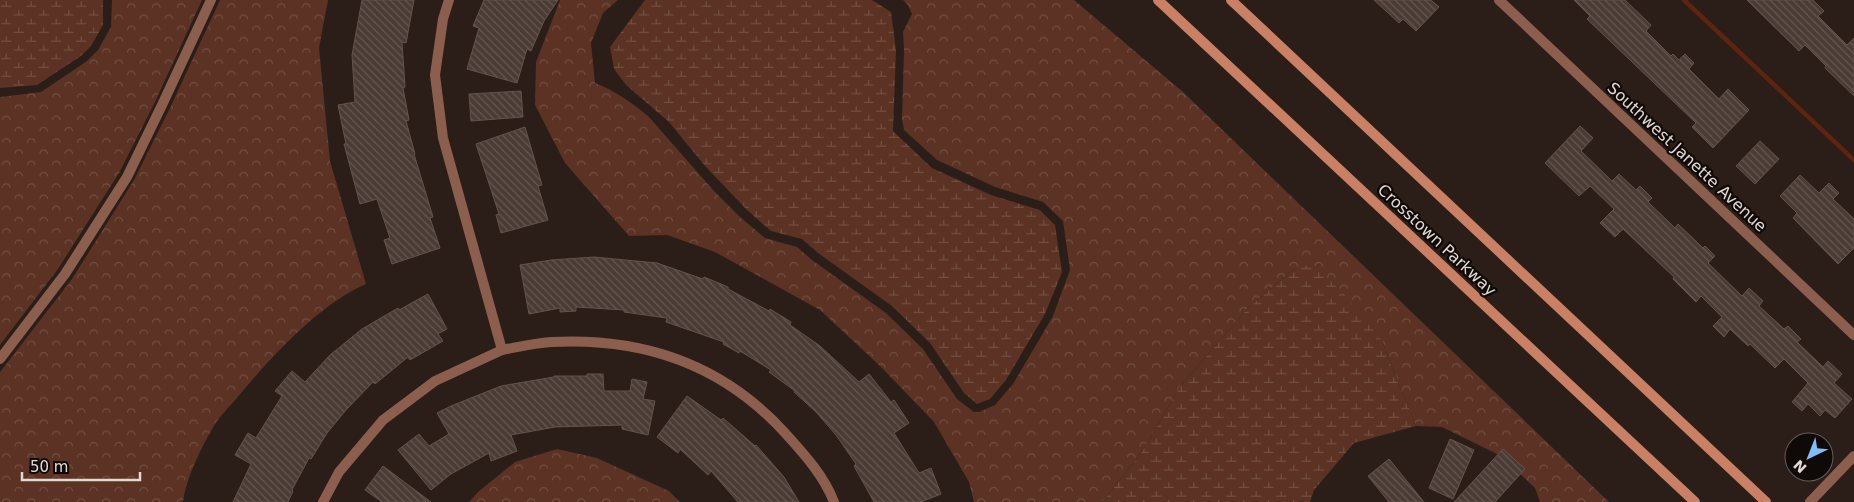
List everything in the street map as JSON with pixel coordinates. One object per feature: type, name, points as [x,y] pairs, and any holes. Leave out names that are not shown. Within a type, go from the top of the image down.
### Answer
[{"type":"main road","name":"Crosstown Parkway","points":[[1158,0],[1695,502]]},
{"type":"main road","name":"Crosstown Parkway","points":[[1231,0],[1766,502]]},
{"type":"street","points":[[0,358],[65,274],[126,177],[211,0]]},
{"type":"street","points":[[449,0],[443,19],[435,75],[443,138],[502,350]]},
{"type":"street","name":"Southwest Janette Avenue","points":[[1499,0],[1854,335]]},
{"type":"street","points":[[323,502],[339,472],[383,420],[436,382],[502,350],[551,342],[598,343],[642,348],[688,362],[736,388],[768,414],[809,459],[834,502]]},
{"type":"street","points":[[1810,502],[1854,456]]},
{"type":"green space","points":[[0,0],[103,0],[103,25],[91,46],[81,56],[37,85],[0,88]]},
{"type":"green space","points":[[112,0],[202,0],[155,102],[119,173],[58,269],[0,345],[0,97],[41,92],[87,61],[98,50],[111,27]]},
{"type":"green space","points":[[220,0],[328,0],[319,48],[330,161],[366,284],[330,305],[296,334],[264,366],[223,414],[215,424],[195,462],[187,483],[183,502],[0,502],[0,372],[72,279],[134,180]]},
{"type":"green space","points":[[560,0],[618,0],[603,13],[591,43],[595,83],[624,98],[649,117],[713,190],[740,217],[765,238],[797,247],[812,260],[886,313],[923,349],[957,399],[974,412],[979,412],[995,405],[1013,384],[1053,316],[1070,270],[1063,221],[1043,202],[995,187],[937,160],[904,130],[902,119],[903,32],[912,14],[908,5],[903,0],[1074,0],[1183,92],[1609,502],[1540,502],[1535,488],[1501,456],[1442,427],[1416,426],[1381,339],[1295,268],[1248,308],[1179,388],[1142,452],[1102,502],[974,502],[969,482],[934,422],[881,367],[820,310],[715,252],[667,235],[629,236],[565,163],[535,105],[536,62]]},
{"type":"green space","points":[[645,0],[872,0],[891,12],[896,50],[893,131],[932,168],[991,195],[1040,210],[1055,225],[1062,272],[1045,314],[1006,380],[990,399],[977,404],[964,393],[930,343],[892,306],[818,253],[802,239],[771,231],[747,210],[705,166],[669,122],[626,85],[614,69],[610,47]]},
{"type":"green space","points":[[1313,264],[1343,293],[1381,339],[1416,426],[1354,443],[1314,490],[1310,502],[1102,502],[1142,452],[1179,388],[1248,308],[1295,268]]},
{"type":"green space","points":[[557,449],[597,458],[669,491],[680,502],[469,502],[478,492],[515,462]]},
{"type":"building","points":[[362,0],[414,0],[406,43],[402,42],[405,87],[403,88],[409,120],[406,121],[433,217],[430,218],[440,248],[392,264],[384,240],[390,238],[377,199],[360,204],[344,144],[346,144],[338,105],[355,102],[352,55]]},
{"type":"building","points":[[484,0],[558,0],[544,21],[531,51],[527,49],[517,83],[467,69],[479,28],[473,26]]},
{"type":"building","points":[[1374,0],[1431,0],[1439,7],[1416,31],[1403,19],[1399,23]]},
{"type":"building","points":[[1574,0],[1625,0],[1651,25],[1646,31],[1671,56],[1673,54],[1679,60],[1685,54],[1694,63],[1689,69],[1719,99],[1728,89],[1749,110],[1713,148],[1692,127],[1696,123],[1587,19],[1590,16]]},
{"type":"building","points":[[1747,0],[1813,0],[1824,11],[1818,16],[1847,45],[1854,38],[1854,96],[1825,68],[1826,66],[1805,45],[1799,51]]},
{"type":"building","points":[[521,91],[523,117],[471,121],[469,94]]},
{"type":"building","points":[[1580,126],[1593,138],[1581,151],[1612,181],[1619,174],[1636,190],[1640,186],[1652,198],[1648,202],[1675,228],[1678,224],[1703,248],[1705,246],[1715,256],[1708,263],[1742,296],[1749,288],[1763,301],[1759,306],[1784,329],[1788,326],[1801,339],[1797,342],[1823,367],[1828,361],[1842,374],[1834,383],[1852,399],[1835,418],[1825,410],[1820,416],[1808,404],[1802,411],[1792,402],[1808,383],[1784,359],[1775,368],[1750,344],[1748,346],[1730,329],[1724,337],[1713,326],[1722,317],[1701,296],[1696,302],[1673,279],[1674,277],[1623,229],[1615,237],[1600,223],[1614,209],[1590,186],[1579,196],[1545,163]]},
{"type":"building","points":[[525,127],[542,185],[538,186],[548,220],[501,233],[496,215],[499,214],[476,144]]},
{"type":"building","points":[[1760,141],[1779,159],[1755,184],[1736,166]]},
{"type":"building","points":[[1800,175],[1819,193],[1829,183],[1839,193],[1833,199],[1854,219],[1854,248],[1838,264],[1793,218],[1797,213],[1780,196]]},
{"type":"building","points":[[594,257],[657,263],[703,279],[704,277],[728,287],[728,289],[769,311],[770,309],[791,322],[790,325],[820,346],[859,382],[869,374],[891,402],[894,400],[909,423],[894,433],[919,473],[931,468],[941,494],[921,502],[874,502],[854,466],[856,464],[836,435],[816,412],[795,391],[769,372],[771,370],[740,351],[739,353],[723,344],[724,342],[666,322],[667,318],[624,312],[624,310],[576,307],[576,311],[560,312],[560,308],[529,314],[520,265],[551,260]]},
{"type":"building","points":[[428,294],[447,329],[438,334],[443,341],[410,360],[408,357],[375,384],[373,382],[346,410],[327,433],[311,459],[309,458],[292,490],[288,502],[233,502],[251,464],[235,455],[248,433],[256,438],[282,396],[275,391],[292,371],[305,382],[330,355],[362,329],[398,308],[399,310]]},
{"type":"building","points":[[587,374],[603,374],[604,391],[630,391],[632,379],[647,382],[643,399],[655,401],[648,435],[622,429],[622,425],[555,427],[511,435],[517,451],[491,461],[489,453],[451,474],[431,490],[398,450],[419,434],[429,446],[449,434],[437,413],[451,406],[501,386],[554,376],[587,376]]},
{"type":"building","points":[[687,396],[721,420],[723,418],[756,445],[784,477],[799,502],[738,502],[711,471],[708,475],[680,449],[678,453],[657,437]]},
{"type":"building","points":[[1450,439],[1474,450],[1453,499],[1429,488]]},
{"type":"building","points":[[1503,449],[1525,469],[1495,502],[1454,502]]},
{"type":"building","points":[[1389,459],[1424,502],[1389,502],[1368,476]]},
{"type":"building","points":[[383,466],[431,502],[382,502],[365,490]]},
{"type":"waterway","points":[[1684,0],[1854,160]]}]
